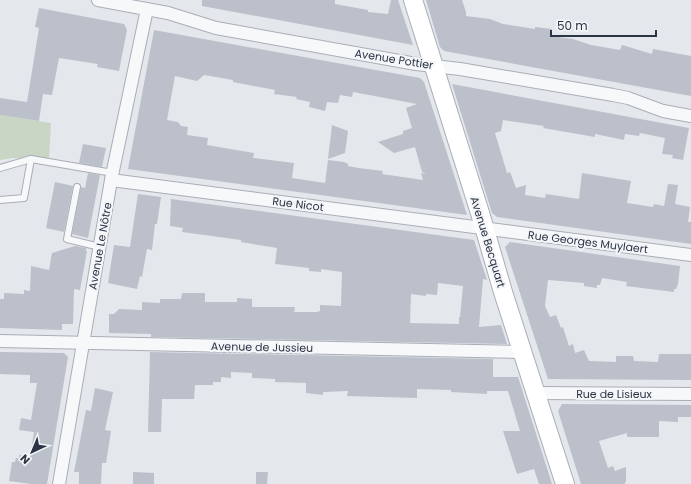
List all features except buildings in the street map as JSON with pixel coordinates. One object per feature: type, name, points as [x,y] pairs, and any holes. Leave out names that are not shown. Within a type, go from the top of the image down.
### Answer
[{"type":"street","name":"Avenue Pottier","points":[[98,0],[178,16],[216,28],[433,66],[455,68],[613,95],[628,98],[663,111],[691,116]]},
{"type":"street","name":"Avenue Becquart","points":[[412,0],[503,292],[565,484]]},
{"type":"street","name":"Avenue Le Nôtre","points":[[59,484],[112,176],[147,9]]},
{"type":"street","name":"Rue Nicot","points":[[112,176],[484,228]]},
{"type":"street","name":"Rue Georges Muylaert","points":[[484,228],[691,255]]},
{"type":"street","name":"Avenue de Jussieu","points":[[0,341],[84,344],[523,352]]},
{"type":"street","name":"Rue de Lisieux","points":[[536,393],[691,394]]},
{"type":"lane","points":[[0,168],[31,159],[112,176]]},
{"type":"lane","points":[[0,200],[24,198],[31,159]]},
{"type":"lane","points":[[77,186],[67,239],[100,247]]},
{"type":"green space","points":[[0,115],[51,123],[49,159],[13,158],[0,160]]}]
